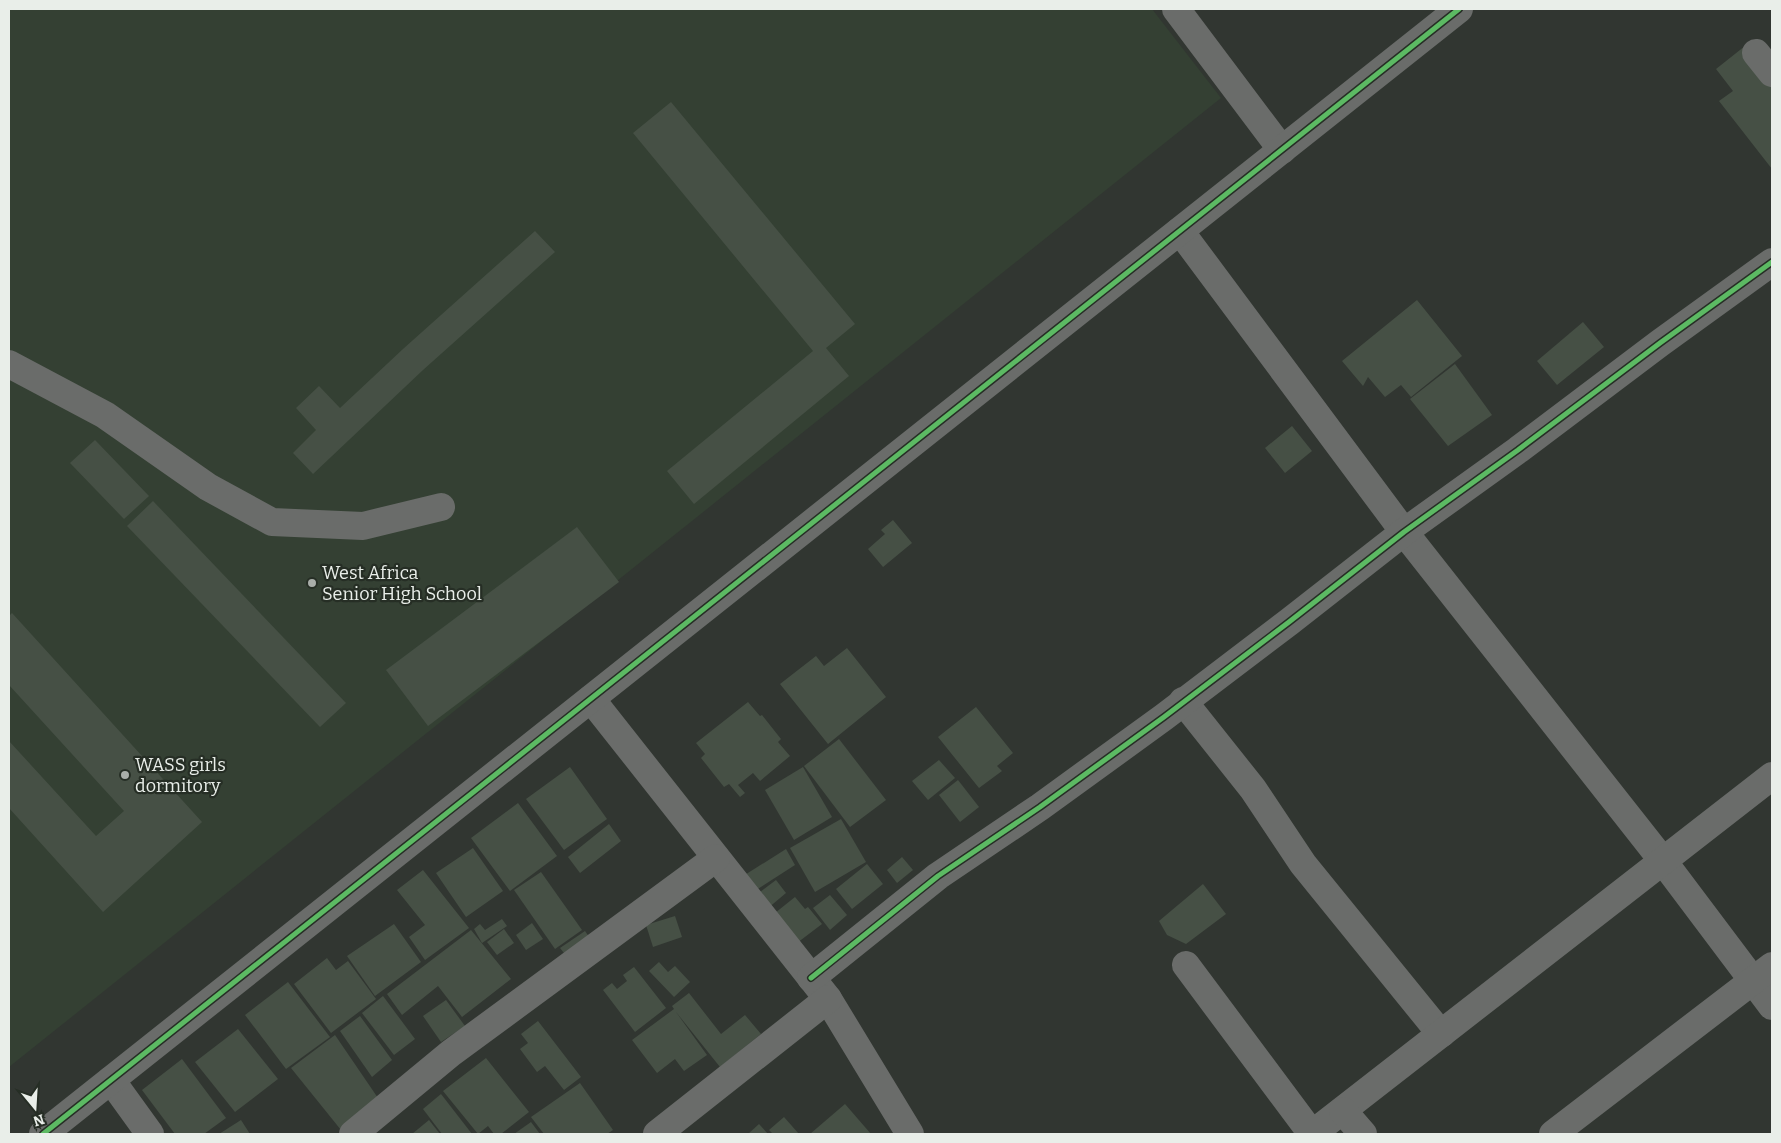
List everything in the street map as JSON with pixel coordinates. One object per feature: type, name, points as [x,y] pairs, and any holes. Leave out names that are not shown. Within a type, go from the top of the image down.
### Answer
[{"type":"street","points":[[1176,9],[1282,150]]},
{"type":"street","points":[[43,1134],[1459,9]]},
{"type":"street","points":[[1180,231],[1404,532],[1663,861],[1763,973],[1772,1006]]},
{"type":"street","points":[[811,978],[938,876],[1040,807],[1290,622],[1404,532],[1772,262]]},
{"type":"street","points":[[10,368],[105,415],[208,487],[272,522],[362,526],[441,508]]},
{"type":"street","points":[[591,699],[828,999],[910,1134]]},
{"type":"street","points":[[1183,701],[1253,789],[1303,864],[1440,1034]]},
{"type":"street","points":[[1186,965],[1312,1134],[1772,776]]},
{"type":"street","points":[[354,1134],[451,1053],[716,858]]},
{"type":"street","points":[[1553,1134],[1763,973]]},
{"type":"street","points":[[657,1134],[828,999]]},
{"type":"street","points":[[111,1080],[150,1134]]},
{"type":"street","points":[[1342,1111],[1363,1134]]},
{"type":"shaded area","name":"West Africa Senior High School","points":[[9,9],[1152,9],[1221,98],[9,1067]]},
{"type":"building","points":[[1745,46],[1772,81],[1772,169],[1719,101],[1733,91],[1716,69]]},
{"type":"building","points":[[671,102],[855,324],[826,348],[849,376],[694,504],[667,471],[813,351],[633,133]]},
{"type":"building","points":[[535,231],[555,252],[423,370],[313,474],[293,453],[316,430],[296,408],[319,386],[340,408]]},
{"type":"building","points":[[1417,300],[1462,356],[1411,397],[1401,385],[1385,397],[1368,377],[1363,386],[1342,361]]},
{"type":"building","points":[[1583,322],[1604,347],[1557,385],[1537,361]]},
{"type":"building","points":[[1455,364],[1492,415],[1448,446],[1410,399]]},
{"type":"building","points":[[1292,426],[1312,451],[1285,473],[1265,448]]},
{"type":"building","points":[[95,440],[149,496],[124,519],[70,463]]},
{"type":"building","points":[[153,501],[346,703],[320,727],[127,526]]},
{"type":"building","points":[[893,520],[912,543],[883,567],[868,549],[885,534],[881,530]]},
{"type":"building","points":[[577,527],[619,582],[428,726],[386,670]]},
{"type":"building","name":"WASS girls dormitory","points":[[12,613],[202,822],[103,912],[9,808],[9,741],[96,836],[124,811],[9,685],[9,616]]},
{"type":"building","points":[[847,648],[886,697],[828,744],[780,684],[816,656],[824,666]]},
{"type":"building","points":[[748,702],[760,716],[762,715],[781,739],[778,742],[790,756],[760,781],[753,773],[738,785],[745,793],[740,797],[729,784],[724,787],[701,758],[705,754],[696,743]]},
{"type":"building","points":[[976,707],[1013,753],[997,766],[1002,771],[979,788],[938,737]]},
{"type":"building","points":[[839,739],[886,800],[850,827],[804,766]]},
{"type":"building","points":[[939,760],[955,778],[928,800],[912,781]]},
{"type":"building","points":[[570,767],[607,819],[564,850],[526,799]]},
{"type":"building","points":[[803,767],[832,817],[794,840],[765,790]]},
{"type":"building","points":[[958,780],[979,807],[960,822],[939,795]]},
{"type":"building","points":[[518,803],[557,856],[510,891],[471,838]]},
{"type":"building","points":[[841,819],[866,862],[815,892],[790,848]]},
{"type":"building","points":[[609,824],[621,841],[580,873],[568,857]]},
{"type":"building","points":[[473,848],[503,891],[466,917],[436,873]]},
{"type":"building","points":[[786,849],[795,865],[750,894],[740,878]]},
{"type":"building","points":[[902,857],[913,870],[897,883],[887,870]]},
{"type":"building","points":[[867,864],[883,884],[852,909],[836,889]]},
{"type":"building","points":[[423,870],[469,928],[425,960],[409,937],[425,925],[397,890]]},
{"type":"building","points":[[541,872],[582,930],[555,949],[514,890]]},
{"type":"building","points":[[776,880],[786,893],[767,909],[756,895]]},
{"type":"building","points":[[1203,884],[1226,914],[1186,944],[1167,935],[1159,921]]},
{"type":"building","points":[[830,895],[847,915],[830,930],[813,908]]},
{"type":"building","points":[[795,897],[805,909],[808,907],[822,924],[797,943],[775,913]]},
{"type":"building","points":[[675,916],[682,937],[653,947],[646,925]]},
{"type":"building","points":[[502,919],[507,926],[482,943],[474,929],[480,924],[485,930]]},
{"type":"building","points":[[532,923],[543,939],[526,950],[516,935]]},
{"type":"building","points":[[394,924],[421,962],[375,996],[347,956]]},
{"type":"building","points":[[504,929],[514,943],[497,955],[487,942]]},
{"type":"building","points":[[471,930],[511,979],[462,1017],[438,986],[402,1015],[387,994]]},
{"type":"building","points":[[585,931],[592,941],[568,958],[560,948]]},
{"type":"building","points":[[327,958],[336,970],[348,961],[376,999],[331,1033],[294,984]]},
{"type":"building","points":[[659,962],[668,972],[675,966],[690,982],[674,997],[649,971]]},
{"type":"building","points":[[634,967],[666,1008],[635,1032],[603,990],[612,983],[617,989],[627,981],[623,975]]},
{"type":"building","points":[[288,982],[330,1037],[286,1069],[245,1015]]},
{"type":"building","points":[[689,993],[721,1034],[745,1015],[761,1034],[720,1067],[676,1012],[707,1055],[684,1071],[675,1059],[657,1073],[632,1040],[674,1009],[672,1006]]},
{"type":"building","points":[[383,996],[415,1039],[394,1055],[362,1013]]},
{"type":"building","points":[[446,1000],[465,1026],[441,1042],[423,1016]]},
{"type":"building","points":[[360,1016],[392,1060],[372,1077],[340,1031]]},
{"type":"building","points":[[538,1021],[581,1077],[564,1090],[545,1066],[537,1072],[520,1049],[528,1043],[521,1034]]},
{"type":"building","points":[[238,1029],[278,1079],[235,1112],[195,1062]]},
{"type":"building","points":[[335,1035],[378,1098],[341,1130],[291,1068]]},
{"type":"building","points":[[486,1058],[529,1112],[501,1134],[494,1134],[488,1126],[478,1134],[443,1091]]},
{"type":"building","points":[[182,1059],[226,1118],[204,1134],[175,1134],[142,1090]]},
{"type":"building","points":[[580,1083],[613,1130],[607,1134],[544,1134],[531,1117]]},
{"type":"building","points":[[441,1094],[472,1134],[442,1134],[423,1109]]},
{"type":"building","points":[[845,1104],[871,1134],[810,1134]]},
{"type":"building","points":[[784,1117],[799,1134],[773,1134],[769,1130]]},
{"type":"building","points":[[241,1120],[250,1134],[219,1134]]},
{"type":"building","points":[[429,1120],[440,1134],[412,1134]]},
{"type":"building","points":[[531,1122],[540,1134],[514,1134]]},
{"type":"building","points":[[759,1124],[768,1134],[748,1134]]},
{"type":"cycle path","points":[[43,1134],[1459,9]]},
{"type":"cycle path","points":[[811,978],[938,876],[1040,807],[1164,717],[1404,532],[1772,262]]},
{"type":"place","name":"West Africa Senior High School","points":[[312,583]]},
{"type":"place","name":"WASS girls dormitory","points":[[125,775]]}]
